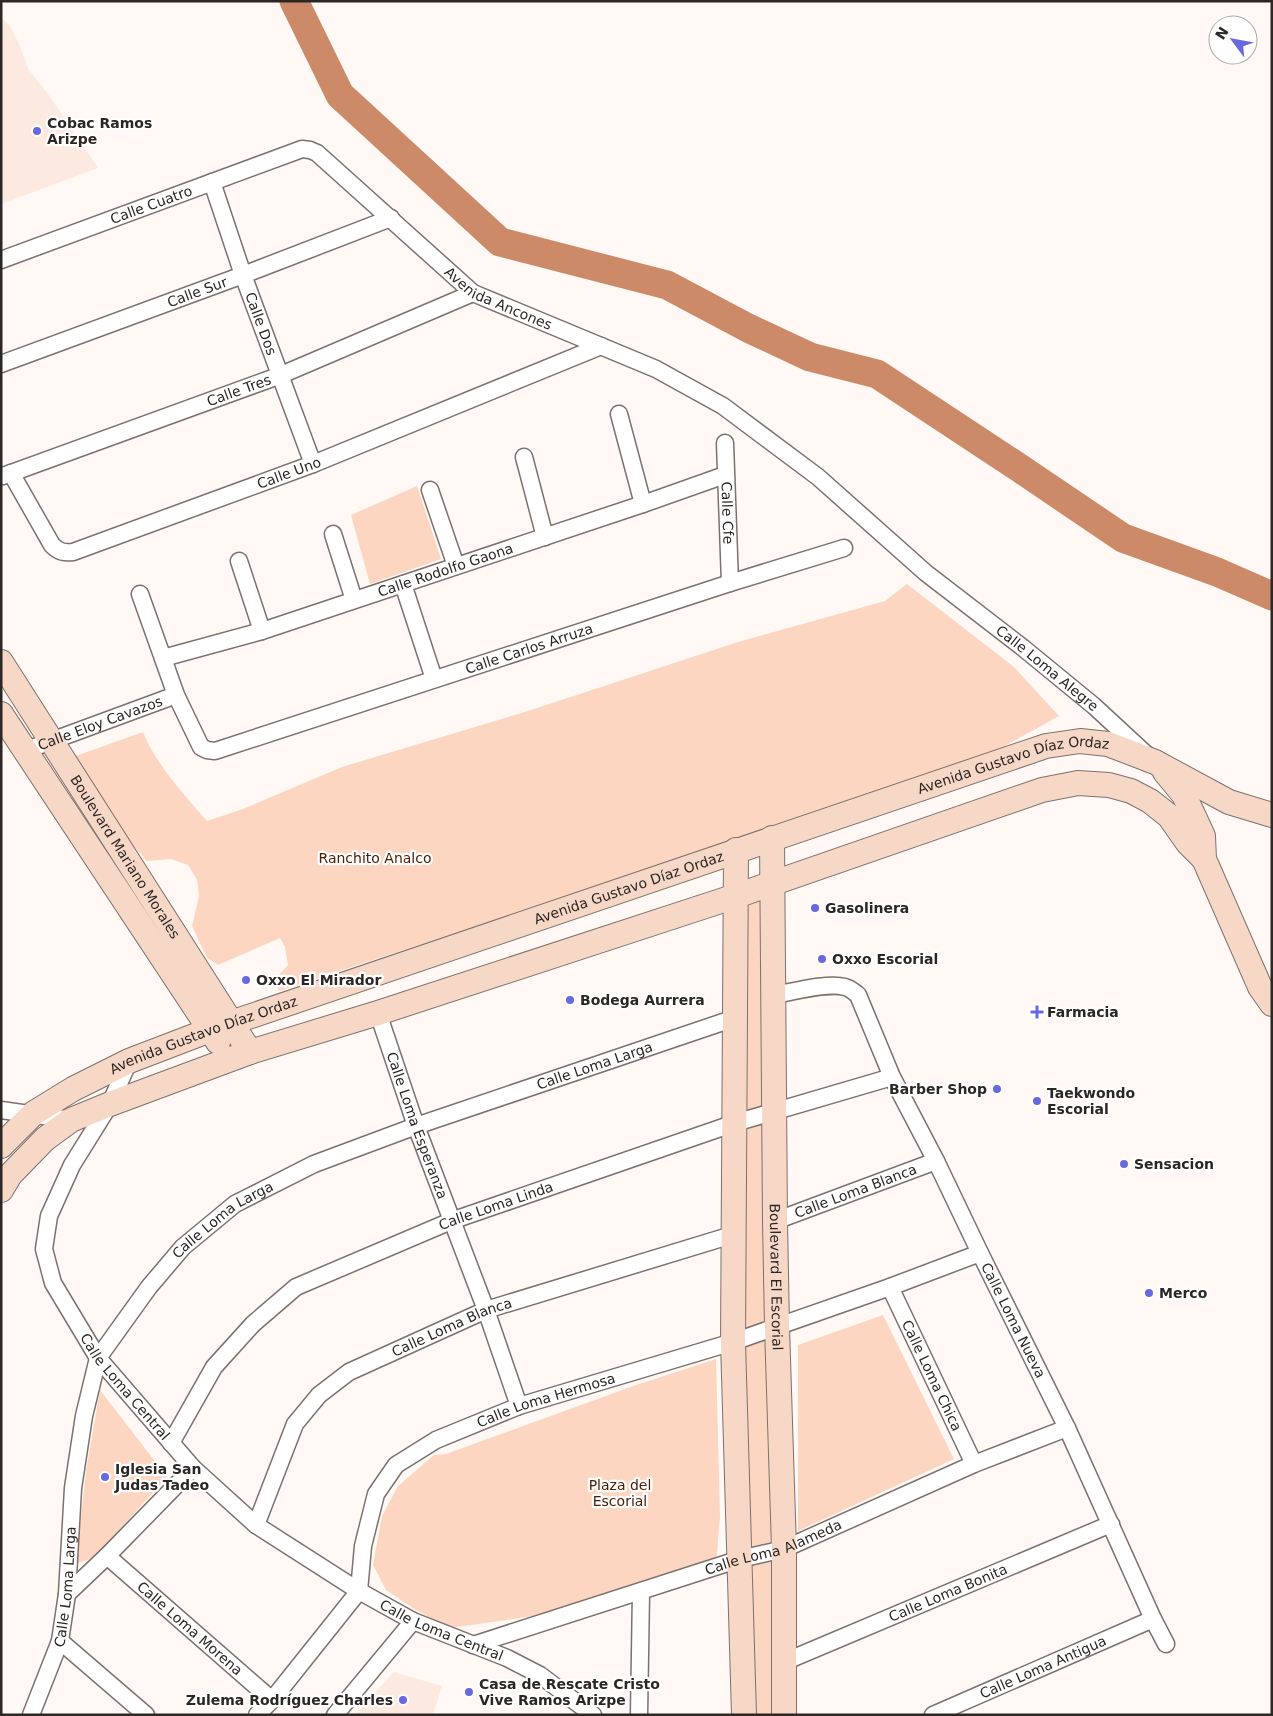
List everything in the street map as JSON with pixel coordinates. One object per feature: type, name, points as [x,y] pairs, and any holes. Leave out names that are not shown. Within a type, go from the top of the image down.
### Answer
[{"type":"street","name":"Calle Cuatro","points":[[1,260],[302,149]]},
{"type":"street","name":"Avenida Ancones","points":[[302,149],[317,153],[473,293],[656,369],[723,406]]},
{"type":"street","name":"Calle Dos","points":[[212,182],[313,464]]},
{"type":"street","name":"Calle Sur","points":[[1,364],[244,275],[391,218]]},
{"type":"street","name":"Calle Tres","points":[[6,474],[281,374],[473,293]]},
{"type":"street","name":"Calle Uno","points":[[6,474],[52,545],[57,550],[65,553],[73,552],[313,464],[600,346]]},
{"type":"street","name":"Calle Loma Alegre","points":[[723,406],[818,477],[926,572],[1094,706],[1173,780],[1184,795],[1203,836],[1204,860],[1260,987],[1272,1004]]},
{"type":"street","points":[[619,414],[643,504]]},
{"type":"street","name":"Calle Cfe","points":[[725,443],[730,583]]},
{"type":"street","points":[[524,457],[545,537]]},
{"type":"street","name":"Calle Rodolfo Gaona","points":[[163,658],[262,631],[725,475]]},
{"type":"street","points":[[430,490],[456,566]]},
{"type":"street","points":[[333,534],[354,600]]},
{"type":"street","name":"Calle Carlos Arruza","points":[[176,695],[201,747],[215,751],[730,583],[844,548]]},
{"type":"street","points":[[239,561],[262,631]]},
{"type":"street","points":[[402,584],[434,679]]},
{"type":"street","points":[[140,594],[176,695]]},
{"type":"street","name":"Boulevard Mariano Morales","points":[[1,662],[50,740],[239,1056]]},
{"type":"street","name":"Calle Eloy Cavazos","points":[[24,751],[176,695]]},
{"type":"street","name":"Boulevard Mariano Morales","points":[[1,714],[24,751],[221,1026]]},
{"type":"street","name":"Avenida Gustavo Díaz Ordaz","points":[[1,1146],[34,1113],[73,1089],[129,1061],[221,1026],[1046,746],[1080,741],[1108,744],[1155,762],[1229,802],[1272,815]]},
{"type":"street","name":"Avenida Gustavo Díaz Ordaz","points":[[1,1190],[10,1175],[45,1139],[71,1120],[110,1104],[239,1056],[378,1013],[774,884],[1042,790],[1078,783],[1110,785],[1131,791],[1150,801],[1169,816],[1188,843],[1204,860]]},
{"type":"street","name":"Boulevard El Escorial","points":[[772,838],[774,884],[775,1221],[784,1549],[784,1715]]},
{"type":"street","points":[[736,850],[732,1342],[744,1715]]},
{"type":"street","name":"Calle Loma Nueva","points":[[774,995],[832,986],[844,987],[858,995],[892,1077],[936,1161],[1067,1428],[1153,1620],[1166,1644]]},
{"type":"street","name":"Calle Loma Esperanza","points":[[378,1013],[416,1126],[486,1310],[519,1406]]},
{"type":"street","name":"Calle Loma Larga","points":[[31,1715],[60,1641],[67,1594],[73,1488],[84,1416],[98,1358],[149,1287],[183,1247],[235,1204],[314,1164],[416,1126],[735,1018]]},
{"type":"street","name":"Calle Loma Central","points":[[129,1061],[110,1104],[68,1174],[49,1216],[44,1249],[53,1283],[98,1358],[193,1468],[256,1525],[360,1591],[413,1621],[507,1658],[540,1674],[593,1715]]},
{"type":"street","name":"Calle Loma Linda","points":[[171,1444],[214,1367],[253,1324],[296,1287],[451,1221],[735,1122],[892,1077]]},
{"type":"street","points":[[1,1110],[34,1113],[71,1120]]},
{"type":"street","name":"Calle Loma Blanca","points":[[775,1221],[936,1161]]},
{"type":"street","name":"Calle Loma Blanca","points":[[256,1525],[295,1424],[320,1395],[349,1372],[486,1310],[732,1235]]},
{"type":"street","name":"Calle Loma Hermosa","points":[[360,1591],[363,1546],[376,1494],[396,1466],[436,1440],[519,1406],[732,1342],[890,1287],[980,1253]]},
{"type":"street","name":"Calle Loma Chica","points":[[890,1287],[974,1464]]},
{"type":"street","name":"Calle Loma Alameda","points":[[473,1645],[740,1559],[784,1549],[974,1464],[1067,1428]]},
{"type":"street","points":[[67,1594],[193,1468]]},
{"type":"street","name":"Calle Loma Bonita","points":[[784,1662],[1111,1524]]},
{"type":"street","name":"Calle Loma Morena","points":[[107,1556],[272,1700]]},
{"type":"street","points":[[257,1715],[272,1700],[360,1591]]},
{"type":"street","points":[[639,1715],[641,1592]]},
{"type":"street","name":"Calle Loma Antigua","points":[[933,1715],[1153,1620]]},
{"type":"street","points":[[335,1715],[413,1621]]},
{"type":"street","points":[[60,1641],[146,1715]]},
{"type":"shaded area","name":"Cobac Ramos Arizpe","points":[[1,17],[10,26],[28,69],[48,94],[98,168],[1,204]]},
{"type":"shaded area","name":"Zulema Rodríguez Charles","points":[[394,1672],[442,1686],[433,1715],[355,1715]]},
{"type":"green space","points":[[417,486],[441,559],[370,584],[351,515]]},
{"type":"green space","name":"Ranchito Analco","points":[[907,584],[1014,667],[1059,716],[976,762],[279,991],[276,978],[288,965],[285,947],[280,938],[218,965],[207,958],[192,926],[199,896],[197,880],[188,865],[171,859],[147,861],[129,841],[73,757],[143,732],[148,744],[163,767],[207,821],[243,809],[342,767],[528,711],[738,642],[885,601]]},
{"type":"green space","points":[[772,885],[772,1111],[737,1121],[739,898]]},
{"type":"green space","points":[[775,1113],[776,1325],[734,1340],[736,1124]]},
{"type":"green space","points":[[883,1315],[954,1459],[798,1531],[798,1345]]},
{"type":"green space","points":[[776,1328],[784,1548],[741,1559],[734,1343]]},
{"type":"green space","name":"Plaza del Escorial","points":[[716,1359],[720,1516],[716,1567],[534,1616],[450,1628],[416,1610],[386,1590],[373,1565],[382,1516],[398,1486],[434,1455],[446,1454],[636,1385]]},
{"type":"green space","points":[[100,1390],[167,1477],[95,1557],[76,1564],[86,1471]]},
{"type":"green space","points":[[784,1550],[784,1715],[744,1715],[741,1560]]},
{"type":"waterway","points":[[294,1],[340,95],[500,242],[667,285],[748,328],[810,357],[877,374],[1123,538],[1217,572],[1272,596]]},
{"type":"place","name":"Cobac Ramos Arizpe","points":[[37,131]]},
{"type":"place","name":"Gasolinera","points":[[815,908]]},
{"type":"place","name":"Oxxo Escorial","points":[[822,959]]},
{"type":"place","name":"Oxxo El Mirador","points":[[246,980]]},
{"type":"place","name":"Bodega Aurrera","points":[[570,1000]]},
{"type":"place","name":"Farmacia","points":[[1037,1012]]},
{"type":"place","name":"Barber Shop","points":[[997,1089]]},
{"type":"place","name":"Taekwondo Escorial","points":[[1037,1101]]},
{"type":"place","name":"Sensacion","points":[[1124,1164]]},
{"type":"place","name":"Merco","points":[[1149,1293]]},
{"type":"place","name":"Iglesia San Judas Tadeo","points":[[105,1477]]},
{"type":"place","name":"Casa de Rescate Cristo Vive Ramos Arizpe","points":[[469,1692]]},
{"type":"place","name":"Zulema Rodríguez Charles","points":[[403,1700]]}]
